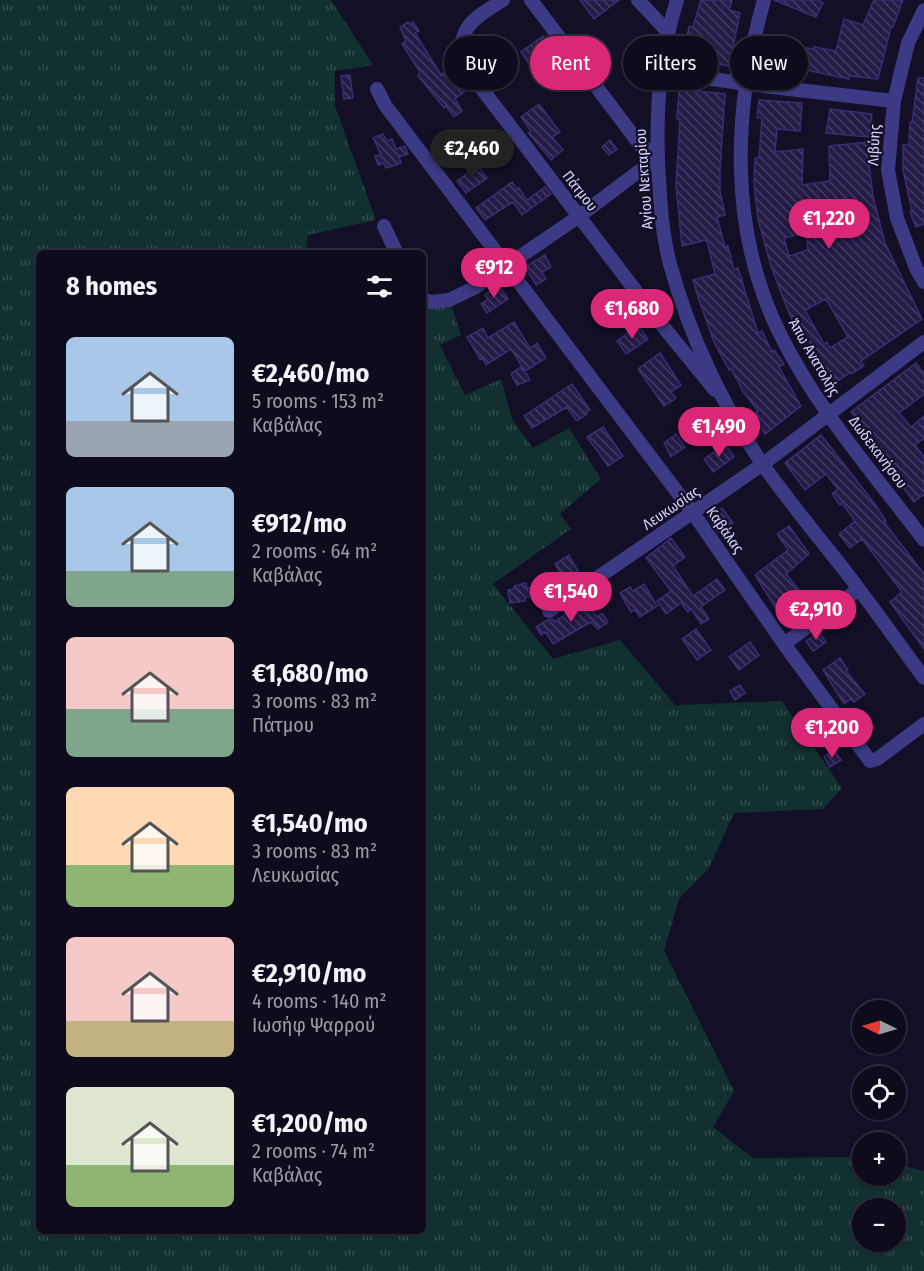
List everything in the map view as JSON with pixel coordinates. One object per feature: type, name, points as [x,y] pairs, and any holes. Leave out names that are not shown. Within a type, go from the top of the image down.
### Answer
[{"type":"street","name":"Πάτμου","points":[[503,0],[469,23],[463,35],[460,51],[466,68],[661,324],[705,380],[725,401]]},
{"type":"street","points":[[426,300],[449,300],[474,288],[578,217],[658,158],[641,146],[531,0]]},
{"type":"street","points":[[638,0],[667,32]]},
{"type":"street","name":"Αγίου Νεκταρίου","points":[[666,36],[676,0]]},
{"type":"street","name":"Άπω Ανατολής","points":[[754,36],[764,0]]},
{"type":"street","name":"Λιβύης","points":[[924,10],[908,44],[894,101],[888,170],[897,218],[916,268],[924,282]]},
{"type":"street","name":"Καβάλας","points":[[376,89],[385,105],[693,513],[784,644],[870,761],[877,759],[924,724]]},
{"type":"street","name":"Αγίου Νεκταρίου","points":[[659,90],[657,119],[660,210],[670,262],[685,313],[707,365],[725,401],[763,465],[859,589],[924,678]]},
{"type":"street","name":"Άπω Ανατολής","points":[[745,90],[740,139],[740,188],[754,262],[780,334],[828,413]]},
{"type":"street","points":[[798,90],[894,101]]},
{"type":"street","points":[[384,226],[395,250]]},
{"type":"street","points":[[661,324],[685,313]]},
{"type":"street","name":"Λευκωσίας","points":[[549,611],[763,465],[828,413],[924,342]]},
{"type":"street","name":"Δωδεκανήσου","points":[[828,413],[924,540]]},
{"type":"street","points":[[784,644],[859,589]]},
{"type":"green space","points":[[0,0],[331,0],[373,65],[335,71],[335,106],[376,220],[308,235],[306,250],[36,250],[36,1234],[426,1234],[426,310],[451,304],[461,335],[440,345],[465,395],[501,379],[512,419],[533,448],[569,428],[601,479],[560,514],[571,529],[493,584],[553,659],[620,640],[675,705],[782,701],[842,788],[823,809],[734,813],[709,868],[679,899],[664,951],[734,1091],[713,1127],[753,1158],[852,1157],[852,1186],[906,1186],[906,1166],[924,1171],[924,1271],[0,1271]]},
{"type":"building","points":[[580,0],[619,0],[594,19]]},
{"type":"building","points":[[701,0],[732,0],[729,10],[740,13],[735,36],[730,36],[729,66],[718,64],[718,36],[687,36],[689,27],[693,27]]},
{"type":"building","points":[[774,0],[818,0],[823,3],[816,17]]},
{"type":"building","points":[[874,0],[903,0],[893,27],[891,27],[878,79],[849,76],[849,79],[808,70],[808,48],[836,51],[844,19],[863,25]]},
{"type":"building","points":[[413,22],[419,31],[415,33],[441,75],[444,72],[444,90],[465,91],[455,99],[462,111],[454,117],[418,76],[420,72],[402,44],[406,41],[400,27]]},
{"type":"building","points":[[530,45],[530,65],[521,52]]},
{"type":"building","points":[[350,75],[353,98],[344,99],[341,76]]},
{"type":"building","points":[[918,78],[924,78],[924,224],[916,227],[910,212],[912,211],[903,170],[903,145],[909,145],[910,122],[912,122]]},
{"type":"building","points":[[679,90],[725,94],[720,191],[725,215],[717,217],[734,270],[738,268],[758,333],[762,331],[772,352],[774,350],[784,364],[779,367],[801,406],[765,434],[754,414],[758,411],[744,393],[731,369],[729,370],[714,342],[699,300],[693,280],[715,274],[706,240],[682,246],[676,186],[680,119],[677,119]]},
{"type":"building","points":[[759,100],[802,103],[800,131],[777,129],[775,152],[803,149],[802,185],[830,181],[829,146],[868,142],[873,197],[885,243],[922,319],[861,361],[864,366],[851,374],[850,372],[832,386],[828,386],[795,327],[770,263],[758,219],[754,184],[755,158],[759,158],[762,118],[757,118]],"holes":[[[806,233],[808,250],[789,256],[784,238]],[[826,299],[848,337],[830,348],[827,342],[824,344],[805,310]]]},
{"type":"building","points":[[539,104],[560,132],[552,137],[563,150],[551,160],[528,133],[531,131],[521,117]]},
{"type":"building","points":[[830,109],[872,114],[869,137],[826,133]]},
{"type":"building","points":[[383,134],[387,141],[392,139],[396,149],[405,146],[408,154],[399,157],[401,163],[386,168],[384,163],[378,165],[375,156],[381,155],[373,138]]},
{"type":"building","points":[[610,140],[617,149],[609,155],[602,147]]},
{"type":"building","points":[[478,166],[487,178],[466,193],[457,181]]},
{"type":"building","points":[[512,182],[527,200],[545,187],[551,194],[522,215],[513,202],[485,220],[476,208]]},
{"type":"building","points":[[545,255],[551,267],[542,272],[546,279],[536,285],[525,267]]},
{"type":"building","points":[[499,285],[508,299],[487,313],[481,304],[488,299],[485,295]]},
{"type":"building","points":[[514,322],[530,348],[537,343],[546,358],[525,371],[511,349],[486,365],[467,337],[483,328],[488,338]]},
{"type":"building","points":[[638,325],[648,339],[626,354],[617,341]]},
{"type":"building","points":[[660,353],[681,385],[671,392],[676,398],[664,406],[638,369]]},
{"type":"building","points":[[916,363],[924,373],[924,394],[899,413],[911,427],[924,416],[924,438],[915,445],[924,457],[924,494],[914,502],[877,452],[880,450],[851,412]]},
{"type":"building","points":[[522,366],[530,380],[517,385],[511,374]]},
{"type":"building","points":[[572,384],[590,410],[586,412],[587,414],[576,420],[567,407],[532,428],[524,416]]},
{"type":"building","points":[[603,427],[623,456],[608,466],[587,437]]},
{"type":"building","points":[[676,434],[685,447],[671,457],[664,443]]},
{"type":"building","points":[[821,435],[875,504],[886,521],[884,522],[924,574],[924,649],[890,602],[902,592],[862,539],[850,548],[839,534],[855,521],[832,494],[838,489],[826,474],[805,490],[785,463]]},
{"type":"building","points":[[725,444],[734,457],[713,472],[704,459]]},
{"type":"building","points":[[722,508],[733,523],[719,533],[708,518]]},
{"type":"building","points":[[789,526],[809,554],[786,574],[810,603],[806,606],[808,608],[786,624],[755,575],[788,550],[777,534]]},
{"type":"building","points":[[671,538],[685,557],[673,566],[693,596],[717,579],[725,590],[701,607],[709,619],[701,624],[691,609],[688,612],[681,603],[666,614],[657,601],[671,591],[646,558]]},
{"type":"building","points":[[569,555],[578,571],[556,584],[558,587],[546,593],[541,592],[525,598],[525,601],[510,603],[508,590],[526,583],[527,589],[560,572],[555,564]]},
{"type":"building","points":[[644,584],[657,606],[640,617],[635,610],[631,612],[620,593],[630,587],[633,591]]},
{"type":"building","points":[[587,601],[597,617],[602,613],[608,622],[598,629],[591,622],[553,644],[546,632],[541,635],[536,627],[547,620],[553,619],[554,622]]},
{"type":"building","points":[[696,629],[711,650],[697,660],[682,639]]},
{"type":"building","points":[[819,632],[826,642],[813,651],[806,641]]},
{"type":"building","points":[[750,642],[759,655],[739,670],[729,657]]},
{"type":"building","points":[[840,658],[848,670],[846,671],[865,694],[854,702],[851,699],[844,704],[823,670]]},
{"type":"building","points":[[740,685],[745,693],[735,700],[730,691]]},
{"type":"building","points":[[834,750],[841,760],[830,767],[824,757]]}]
